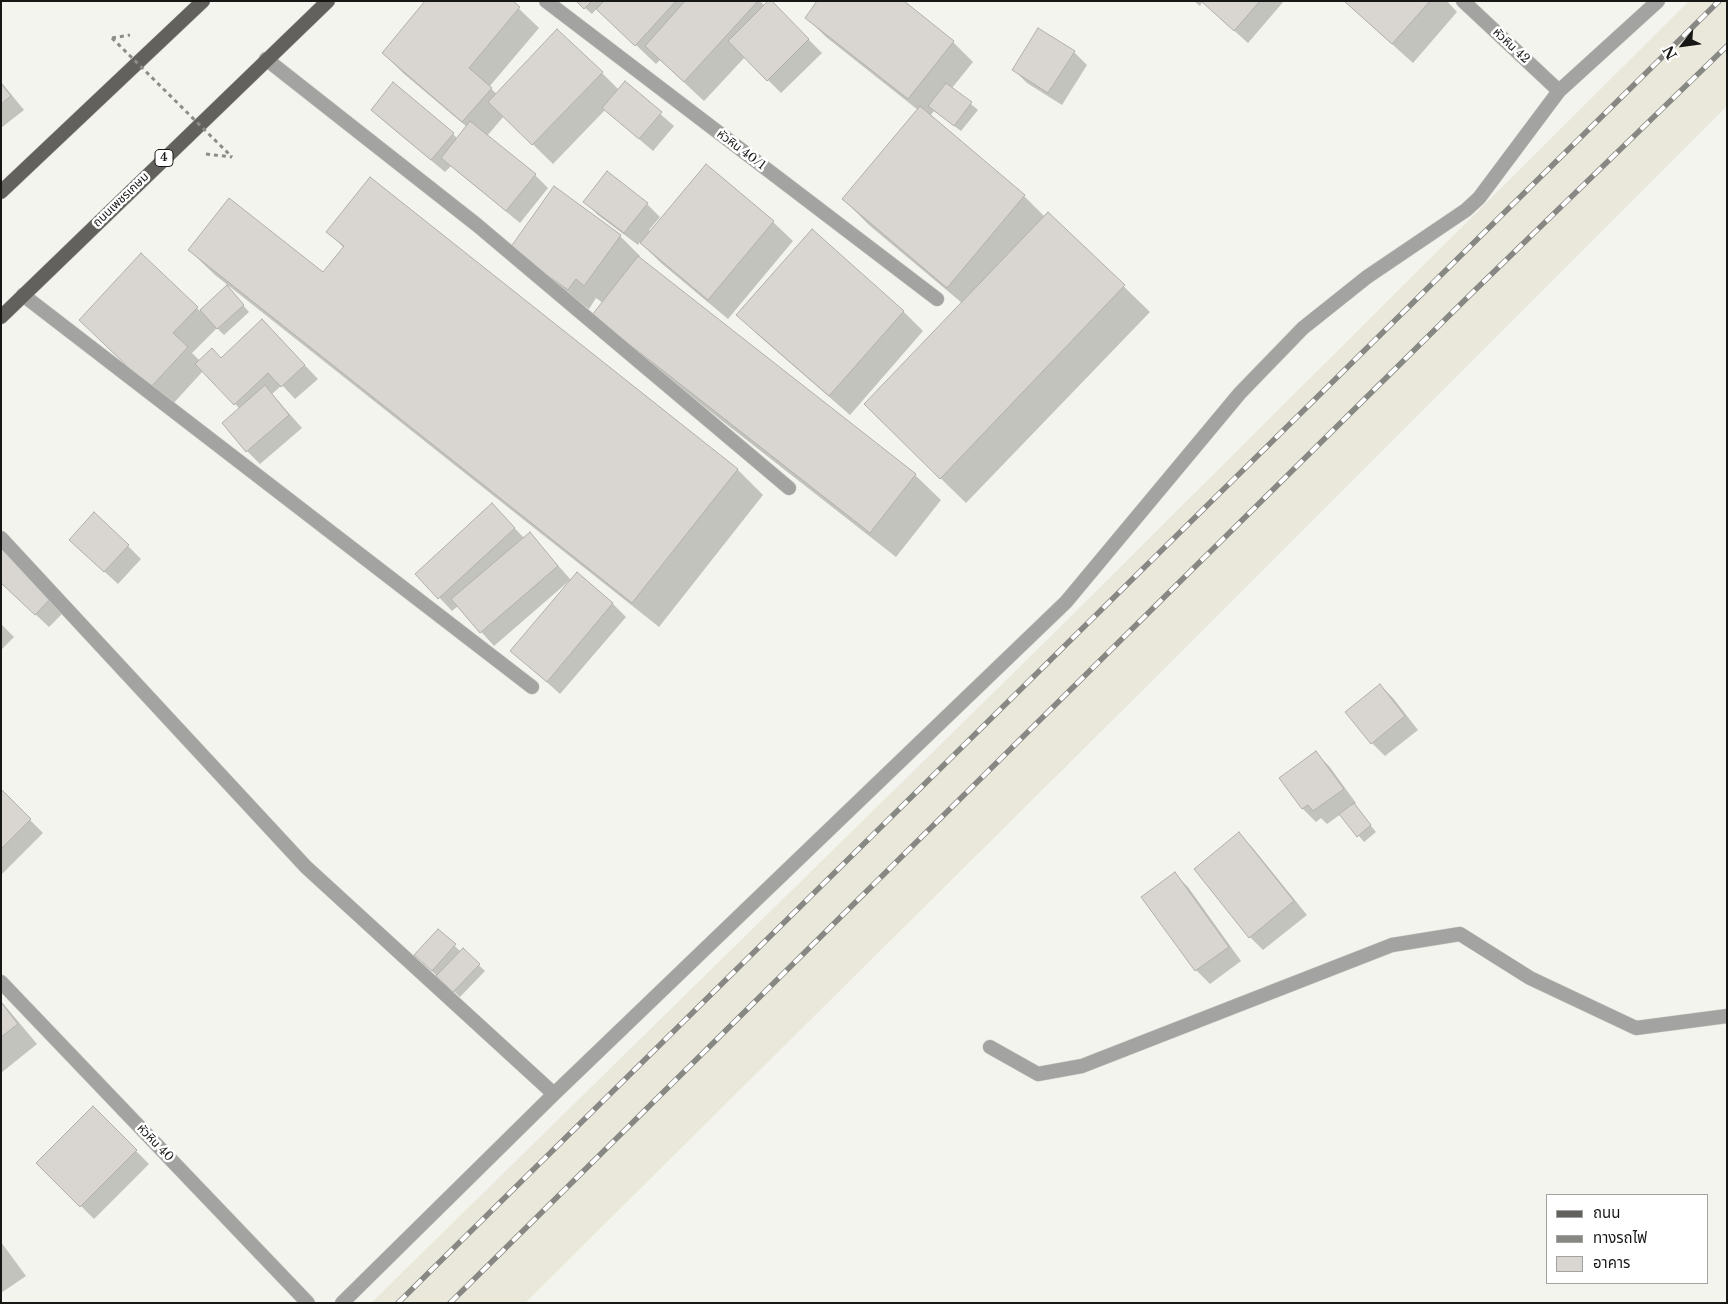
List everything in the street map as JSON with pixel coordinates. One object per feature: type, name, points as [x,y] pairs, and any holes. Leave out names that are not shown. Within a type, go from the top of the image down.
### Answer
[{"type":"main road","points":[[1,192],[203,1]]},
{"type":"main road","name":"ถนนเพชรเกษม","points":[[1,317],[328,1]]},
{"type":"street","name":"หัวหิน 40/1","points":[[546,1],[937,299]]},
{"type":"street","name":"หัวหิน 42","points":[[1462,1],[1559,91]]},
{"type":"street","points":[[342,1303],[554,1094],[1066,602],[1240,393],[1303,328],[1367,277],[1466,210],[1479,198],[1559,91],[1658,1]]},
{"type":"street","points":[[266,60],[477,225],[789,488]]},
{"type":"street","points":[[23,295],[532,687]]},
{"type":"street","points":[[1,538],[306,867],[554,1094]]},
{"type":"street","points":[[990,1047],[1038,1074],[1082,1066],[1392,945],[1460,934],[1530,978],[1636,1028],[1727,1016]]},
{"type":"street","name":"หัวหิน 40","points":[[1,982],[308,1303]]},
{"type":"path","points":[[112,38],[232,157]]},
{"type":"shaded area","points":[[1689,1],[1727,1],[1727,106],[1137,696],[525,1303],[371,1303],[1047,640]]},
{"type":"building","points":[[425,1],[513,1],[520,7],[469,68],[492,88],[462,122],[382,53]]},
{"type":"building","points":[[576,1],[592,1],[584,9]]},
{"type":"building","points":[[604,1],[676,1],[635,46],[596,9]]},
{"type":"building","points":[[685,1],[758,1],[684,82],[645,46]]},
{"type":"building","points":[[768,1],[772,1],[809,39],[767,81],[728,41]]},
{"type":"building","points":[[817,1],[904,1],[954,41],[908,99],[805,18]]},
{"type":"building","points":[[1201,1],[1260,1],[1234,31]]},
{"type":"building","points":[[1344,1],[1430,1],[1392,44]]},
{"type":"building","points":[[1038,28],[1075,51],[1048,93],[1012,70]]},
{"type":"building","points":[[557,29],[603,72],[532,145],[488,102]]},
{"type":"building","points":[[625,81],[662,112],[639,139],[602,108]]},
{"type":"building","points":[[393,82],[454,133],[431,160],[371,110]]},
{"type":"building","points":[[1,83],[11,96],[1,104]]},
{"type":"building","points":[[946,83],[972,102],[954,126],[928,106]]},
{"type":"building","points":[[920,106],[1025,195],[947,288],[842,199]]},
{"type":"building","points":[[470,121],[536,174],[506,211],[441,158]]},
{"type":"building","points":[[706,164],[774,221],[708,300],[640,243]]},
{"type":"building","points":[[607,171],[648,203],[624,233],[583,202]]},
{"type":"building","points":[[370,177],[738,469],[632,603],[188,250],[229,198],[323,272],[344,246],[326,232]]},
{"type":"building","points":[[554,186],[621,235],[584,286],[576,279],[568,290],[510,248]]},
{"type":"building","points":[[1048,212],[1125,285],[940,479],[864,404]]},
{"type":"building","points":[[812,229],[904,311],[829,396],[736,315]]},
{"type":"building","points":[[141,253],[198,307],[173,333],[188,347],[150,388],[79,320]]},
{"type":"building","points":[[638,256],[916,474],[870,533],[592,315]]},
{"type":"building","points":[[227,285],[244,305],[217,329],[200,310]]},
{"type":"building","points":[[262,319],[305,365],[281,387],[268,373],[234,405],[195,364],[212,348],[221,358]]},
{"type":"building","points":[[265,385],[289,415],[246,452],[222,423]]},
{"type":"building","points":[[492,503],[515,528],[438,599],[415,574]]},
{"type":"building","points":[[94,512],[129,545],[104,572],[69,540]]},
{"type":"building","points":[[530,532],[558,566],[480,633],[451,599]]},
{"type":"building","points":[[1,549],[52,597],[35,615],[1,583]]},
{"type":"building","points":[[577,572],[613,603],[547,682],[510,651]]},
{"type":"building","points":[[1380,684],[1405,716],[1371,744],[1345,712]]},
{"type":"building","points":[[1316,751],[1344,789],[1313,811],[1308,805],[1302,809],[1279,778]]},
{"type":"building","points":[[1,789],[31,819],[1,849]]},
{"type":"building","points":[[1354,803],[1371,825],[1357,837],[1339,814]]},
{"type":"building","points":[[1239,832],[1294,901],[1249,938],[1194,869]]},
{"type":"building","points":[[1175,872],[1229,947],[1195,971],[1141,897]]},
{"type":"building","points":[[438,929],[456,944],[432,971],[414,955]]},
{"type":"building","points":[[463,948],[480,964],[453,992],[436,976]]},
{"type":"building","points":[[1,1002],[18,1024],[1,1037]]},
{"type":"building","points":[[93,1106],[137,1150],[80,1207],[36,1163]]},
{"type":"railway","points":[[398,1303],[1719,1]]},
{"type":"railway","points":[[450,1303],[1471,294],[1727,46]]}]
